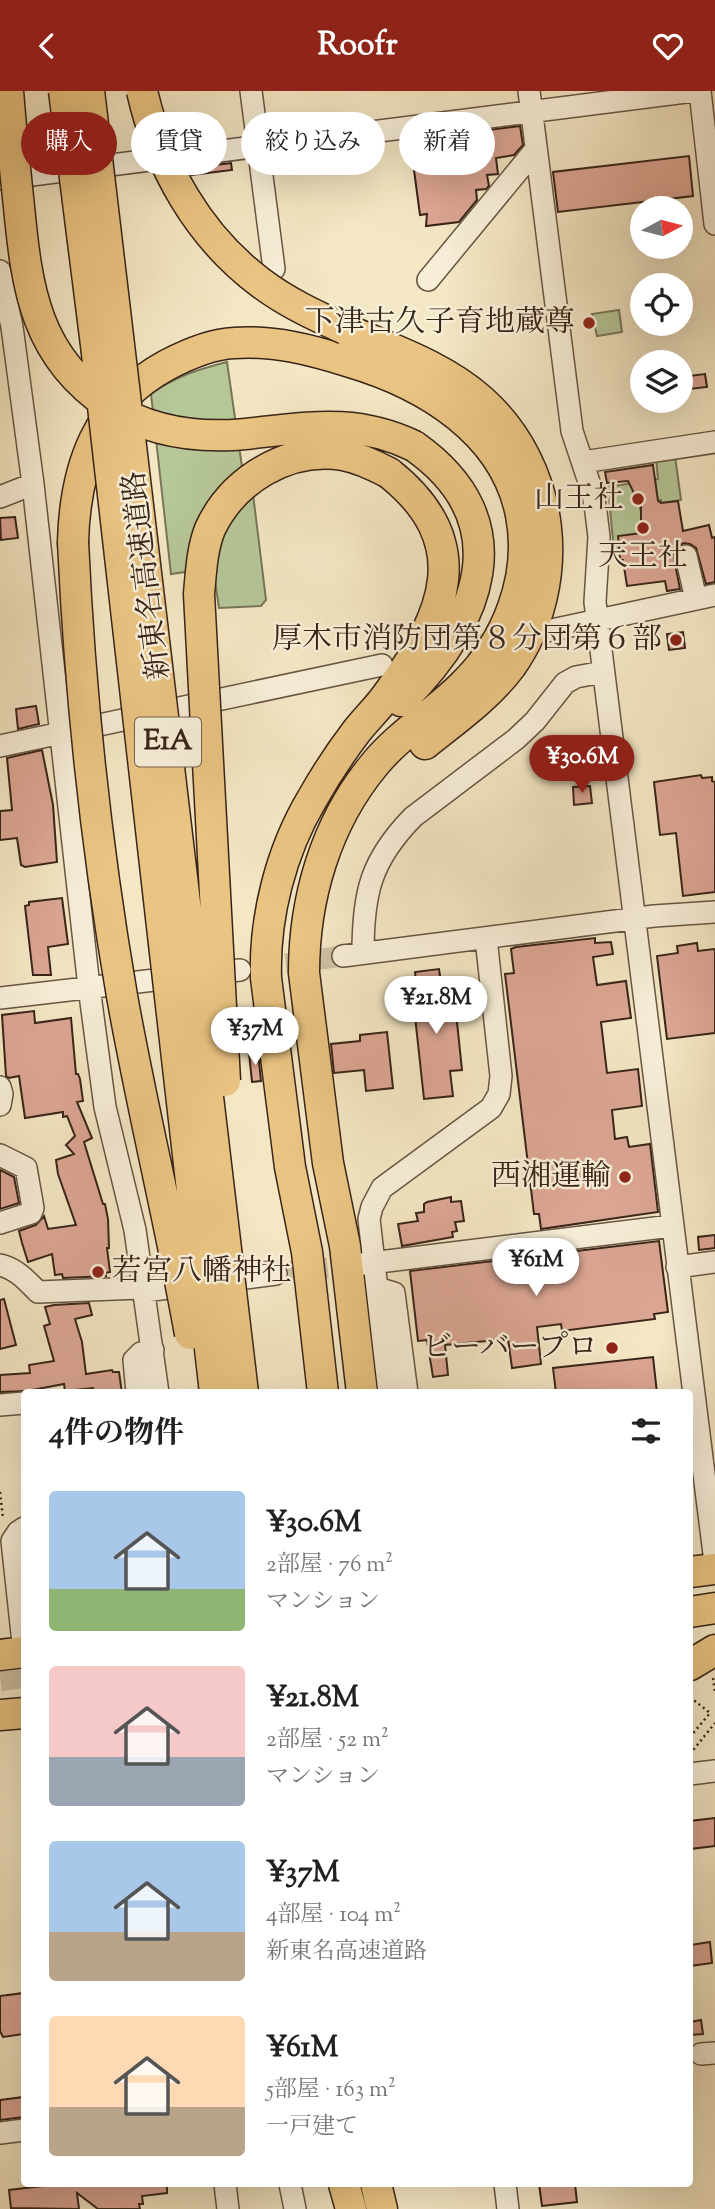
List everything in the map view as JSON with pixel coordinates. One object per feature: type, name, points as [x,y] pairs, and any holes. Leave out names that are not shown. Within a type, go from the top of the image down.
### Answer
[{"type":"highway","points":[[8,91],[21,231],[30,293],[47,339],[73,375],[88,390],[124,415],[167,431],[218,435],[340,426],[379,431],[414,446],[430,457],[446,473],[468,508],[478,546],[479,566],[476,586],[461,624],[437,661],[415,687],[328,773]]},
{"type":"highway","name":"新東名高速道路","points":[[64,91],[96,345],[215,1389]]},
{"type":"highway","name":"新東名高速道路","points":[[89,91],[243,1389]]},
{"type":"highway","points":[[142,91],[156,141],[170,174],[187,204],[232,258],[260,282],[290,302],[437,370],[480,399],[498,417],[528,461],[538,487],[548,539],[543,594],[536,619],[511,665],[477,703],[383,776],[360,796],[339,821]]},
{"type":"highway","points":[[200,1389],[135,1063],[111,923],[90,762],[77,624],[73,542],[77,491],[83,464],[93,439],[120,400],[142,380],[184,356],[232,343],[287,346],[314,351],[368,367],[420,390],[444,405],[484,440],[501,464],[521,513],[523,568],[517,599],[505,629],[464,685],[392,746],[357,788],[339,821],[319,869],[308,907],[304,973],[328,1163],[345,1246],[362,1389]]},
{"type":"highway","points":[[253,1389],[229,1157],[200,594],[202,559],[210,530],[225,506],[244,484],[266,468],[316,454],[342,455],[367,462],[389,473],[414,496],[433,526],[442,548],[444,572],[441,596],[423,641],[311,800],[275,890],[268,921],[266,978],[290,1167],[307,1252],[323,1389]]},
{"type":"highway","points":[[328,1163],[325,1248],[341,1389]]},
{"type":"highway","points":[[290,1167],[291,1249],[306,1389]]},
{"type":"highway","points":[[693,1572],[715,1569]]},
{"type":"highway","points":[[693,1592],[715,1589]]},
{"type":"highway","points":[[693,1612],[715,1608]]},
{"type":"highway","points":[[693,1632],[715,1629]]},
{"type":"highway","points":[[0,1655],[21,1652]]},
{"type":"highway","points":[[0,1716],[21,1713]]},
{"type":"highway","points":[[345,2187],[351,2209]]},
{"type":"highway","points":[[377,2187],[382,2209]]},
{"type":"street","points":[[251,91],[254,112]]},
{"type":"street","points":[[385,121],[531,101],[697,91],[715,224]]},
{"type":"street","points":[[531,101],[572,431],[593,494],[599,537],[594,602],[715,1562]]},
{"type":"street","points":[[0,179],[241,141]]},
{"type":"street","points":[[428,280],[536,149]]},
{"type":"street","points":[[262,175],[275,269]]},
{"type":"street","points":[[0,271],[12,327],[33,484],[89,987],[105,1107],[135,1230],[157,1389]]},
{"type":"street","points":[[583,462],[715,442]]},
{"type":"street","points":[[0,498],[33,484]]},
{"type":"street","points":[[547,631],[705,597],[686,556]]},
{"type":"street","points":[[0,746],[382,665]]},
{"type":"street","points":[[603,672],[576,677],[565,683],[535,721],[516,739],[403,827],[372,876],[353,955],[635,919],[715,912]]},
{"type":"street","points":[[389,1389],[377,1288],[368,1263],[369,1219],[382,1188],[491,1108],[499,1094],[501,1076],[486,938]]},
{"type":"street","points":[[0,998],[240,970]]},
{"type":"street","points":[[0,1087],[0,1105]]},
{"type":"street","points":[[0,1155],[26,1168],[33,1208],[31,1213],[0,1223]]},
{"type":"street","points":[[368,1263],[671,1226]]},
{"type":"street","points":[[677,1267],[715,1262]]},
{"type":"street","points":[[0,1265],[10,1267],[38,1292],[140,1288],[145,1291],[276,1274]]},
{"type":"street","points":[[377,1288],[394,1293],[406,1389]]},
{"type":"street","points":[[137,1389],[134,1360],[141,1353],[152,1350]]},
{"type":"street","points":[[0,1405],[21,1403]]},
{"type":"street","points":[[21,1530],[12,1541],[21,1624]]},
{"type":"street","points":[[693,1775],[715,1771]]},
{"type":"street","points":[[0,2133],[21,2130]]},
{"type":"street","points":[[225,2187],[228,2209]]},
{"type":"street","points":[[291,2187],[295,2209]]},
{"type":"street","points":[[505,2187],[508,2209]]},
{"type":"path","points":[[0,1492],[3,1518]]},
{"type":"path","points":[[705,1662],[715,1692]]},
{"type":"path","points":[[693,1700],[709,1713],[693,1733]]},
{"type":"path","points":[[693,1750],[715,1723]]},
{"type":"green space","points":[[619,310],[622,332],[597,336],[592,314]]},
{"type":"green space","points":[[227,362],[243,474],[253,494],[266,600],[261,606],[219,608],[213,568],[171,574],[151,394],[187,374]]},
{"type":"green space","points":[[675,456],[681,500],[661,503],[661,500],[643,501],[644,507],[640,508],[649,544],[614,551],[608,487],[658,479],[656,459]]},
{"type":"building","points":[[520,126],[523,145],[514,155],[496,158],[498,174],[495,174],[495,129]]},
{"type":"building","points":[[689,156],[693,196],[630,196],[630,203],[558,212],[553,172]]},
{"type":"building","points":[[227,163],[231,163],[232,170],[227,171]]},
{"type":"building","points":[[415,175],[487,175],[489,186],[476,190],[477,200],[459,222],[426,226],[427,214],[420,215]]},
{"type":"building","points":[[705,374],[707,387],[693,389],[693,376]]},
{"type":"building","points":[[653,465],[658,501],[678,501],[683,531],[709,525],[712,538],[715,537],[715,582],[706,584],[696,548],[684,543],[673,553],[680,589],[667,591],[665,581],[627,586],[623,560],[620,560],[618,536],[641,533],[641,507],[628,481],[607,483],[605,472]]},
{"type":"building","points":[[15,517],[18,538],[1,540],[0,518]]},
{"type":"building","name":"厚木市消防団第８分団第６部","points":[[683,632],[685,648],[669,650],[667,634]]},
{"type":"building","points":[[36,706],[39,724],[18,729],[16,709]]},
{"type":"building","points":[[42,750],[53,805],[57,862],[25,867],[21,865],[17,838],[0,840],[0,811],[12,810],[7,758]]},
{"type":"building","points":[[701,775],[702,778],[712,777],[715,782],[715,892],[683,896],[676,833],[660,835],[654,782]]},
{"type":"building","points":[[590,786],[592,803],[574,805],[573,787]]},
{"type":"building","points":[[62,898],[68,944],[48,947],[51,975],[33,975],[25,906],[29,905],[29,902]]},
{"type":"building","points":[[595,938],[595,943],[611,942],[613,954],[593,957],[597,985],[626,981],[631,1018],[601,1022],[607,1073],[638,1069],[642,1106],[612,1110],[615,1139],[627,1137],[629,1147],[650,1144],[658,1212],[541,1229],[539,1214],[534,1214],[505,974],[514,973],[511,949],[516,947]]},
{"type":"building","points":[[697,943],[698,951],[715,949],[715,1033],[667,1039],[657,956],[678,953],[677,946]]},
{"type":"building","points":[[439,969],[444,1004],[455,1003],[462,1070],[450,1071],[453,1096],[424,1099],[414,1007],[419,1007],[415,972]]},
{"type":"building","points":[[34,1011],[35,1023],[71,1018],[76,1074],[80,1079],[83,1101],[77,1102],[92,1138],[84,1142],[108,1219],[110,1272],[105,1273],[106,1276],[63,1278],[62,1274],[55,1275],[52,1254],[28,1262],[22,1243],[19,1231],[36,1225],[44,1216],[48,1229],[76,1225],[58,1174],[56,1160],[74,1154],[66,1145],[75,1136],[67,1116],[63,1117],[63,1112],[25,1118],[19,1076],[6,1076],[2,1015]]},
{"type":"building","points":[[387,1032],[393,1088],[366,1091],[364,1070],[334,1073],[331,1044],[360,1041],[360,1035]]},
{"type":"building","points":[[258,1052],[261,1081],[252,1082],[249,1053]]},
{"type":"building","points":[[0,1170],[14,1177],[19,1203],[0,1209]]},
{"type":"building","points":[[451,1197],[451,1202],[461,1201],[464,1221],[455,1222],[457,1231],[452,1232],[453,1237],[402,1246],[398,1224],[418,1221],[416,1213],[424,1212],[424,1204],[427,1202]]},
{"type":"building","points":[[715,1235],[715,1248],[699,1250],[698,1237]]},
{"type":"building","points":[[659,1241],[668,1312],[654,1314],[655,1319],[562,1331],[561,1324],[537,1327],[541,1364],[512,1368],[508,1339],[445,1345],[448,1375],[433,1377],[427,1340],[418,1341],[410,1271]]},
{"type":"building","points":[[4,1299],[16,1345],[0,1349],[0,1300]]},
{"type":"building","points":[[89,1303],[92,1315],[75,1319],[82,1342],[86,1374],[112,1370],[119,1372],[121,1389],[65,1389],[64,1384],[0,1392],[0,1375],[30,1373],[29,1365],[54,1361],[44,1326],[50,1324],[45,1307]]},
{"type":"building","points":[[653,1357],[657,1389],[556,1389],[553,1368]]},
{"type":"building","points":[[715,1818],[715,1846],[693,1849],[693,1821]]},
{"type":"building","points":[[710,1942],[712,1963],[693,1966],[693,1945]]},
{"type":"building","points":[[21,1993],[21,2034],[3,2037],[0,2031],[0,1996]]},
{"type":"building","points":[[701,2020],[703,2034],[693,2035],[693,2021]]},
{"type":"building","points":[[21,2097],[21,2117],[0,2120],[0,2100]]},
{"type":"building","points":[[34,2187],[167,2187],[167,2193],[142,2196],[143,2204],[139,2204],[140,2209],[98,2209],[77,2193],[79,2209],[11,2208],[9,2190]]},
{"type":"building","points":[[539,2187],[575,2187],[577,2202],[542,2206]]},
{"type":"tunnel","points":[[436,654],[503,640]]},
{"type":"tunnel","points":[[255,968],[343,956]]},
{"type":"tunnel","points":[[276,1274],[361,1264]]},
{"type":"tunnel","points":[[0,1676],[21,1673]]},
{"type":"place","name":"下津古久子育地蔵尊","points":[[589,323]]},
{"type":"place","name":"山王社","points":[[638,499]]},
{"type":"place","name":"天王社","points":[[643,528]]},
{"type":"place","name":"厚木市消防団第８分団第６部","points":[[676,640]]},
{"type":"place","name":"西湘運輸","points":[[625,1177]]},
{"type":"place","name":"若宮八幡神社","points":[[98,1272]]},
{"type":"place","name":"ビーバープロ","points":[[612,1348]]}]
